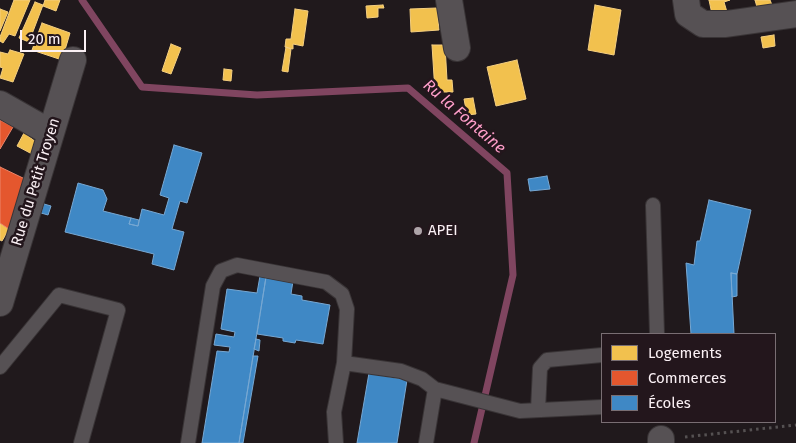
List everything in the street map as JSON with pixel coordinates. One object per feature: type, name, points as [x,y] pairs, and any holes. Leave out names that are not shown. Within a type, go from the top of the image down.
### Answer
[{"type":"street","points":[[449,0],[457,48]]},
{"type":"street","points":[[686,0],[688,14],[703,24],[726,24],[796,14]]},
{"type":"street","name":"Rue du Petit Troyen","points":[[0,303],[73,60]]},
{"type":"street","points":[[0,104],[51,133]]},
{"type":"lane","points":[[653,205],[657,333]]},
{"type":"lane","points":[[188,443],[213,286],[221,271],[236,265],[326,282],[342,294],[347,309],[344,363],[334,412],[336,443]]},
{"type":"lane","points":[[0,367],[59,295],[118,310],[81,443]]},
{"type":"lane","points":[[538,410],[540,368],[547,360],[601,355]]},
{"type":"lane","points":[[344,363],[402,372],[422,379],[435,389],[520,411],[601,408]]},
{"type":"lane","points":[[426,443],[435,389]]},
{"type":"path","points":[[661,435],[796,425]]},
{"type":"building: Logements","points":[[14,0],[30,0],[15,36],[9,34],[3,43],[0,41],[0,37]]},
{"type":"building: Logements","points":[[45,0],[60,0],[56,11],[43,6]]},
{"type":"building: Logements","points":[[709,0],[730,0],[724,2],[727,12],[712,14]]},
{"type":"building: Logements","points":[[755,0],[770,0],[772,5],[757,7]]},
{"type":"building: Logements","points":[[35,2],[43,5],[29,42],[19,38]]},
{"type":"building: Logements","points":[[383,5],[384,8],[378,8],[378,17],[367,18],[366,6]]},
{"type":"building: Logements","points":[[595,5],[621,10],[614,55],[588,50]]},
{"type":"building: Logements","points":[[437,8],[439,30],[411,32],[410,9]]},
{"type":"building: Logements","points":[[0,9],[8,12],[0,31]]},
{"type":"building: Logements","points":[[295,9],[308,11],[303,46],[293,44],[293,49],[285,47],[286,39],[291,39]]},
{"type":"building: Logements","points":[[42,23],[70,33],[62,60],[32,50]]},
{"type":"building: Logements","points":[[774,35],[775,46],[763,48],[761,37]]},
{"type":"building: Logements","points":[[171,44],[181,48],[171,74],[162,71]]},
{"type":"building: Logements","points":[[432,45],[445,45],[447,80],[452,80],[453,92],[435,92]]},
{"type":"building: Logements","points":[[286,47],[291,49],[288,72],[282,71]]},
{"type":"building: Logements","points":[[10,50],[24,54],[13,82],[0,78],[3,68],[0,67],[0,52],[8,54]]},
{"type":"building: Logements","points":[[517,60],[526,99],[496,106],[487,67]]},
{"type":"building: Logements","points":[[224,69],[232,70],[231,81],[223,80]]},
{"type":"building: Logements","points":[[473,98],[476,114],[467,115],[464,99]]},
{"type":"building: Logements","points":[[24,133],[36,142],[32,154],[17,146]]},
{"type":"building: Logements","points":[[0,223],[9,229],[2,241],[0,240]]},
{"type":"building: Commerces","points":[[0,120],[13,127],[0,149]]},
{"type":"building: Commerces","points":[[0,167],[25,179],[9,229],[0,223]]},
{"type":"building: Écoles","points":[[174,145],[202,153],[187,203],[180,201],[172,229],[184,232],[174,270],[152,264],[154,254],[65,232],[78,183],[103,190],[107,199],[103,211],[131,218],[129,224],[138,226],[142,209],[164,215],[169,198],[160,195]]},
{"type":"building: Écoles","points":[[547,176],[550,189],[530,191],[528,179]]},
{"type":"building: Écoles","points":[[709,200],[751,210],[737,274],[731,273],[734,333],[691,333],[686,263],[694,265],[697,241],[700,241]]},
{"type":"building: Écoles","points":[[44,204],[51,206],[48,215],[41,213]]},
{"type":"building: Écoles","points":[[131,218],[139,220],[138,226],[129,224]]},
{"type":"building: Écoles","points":[[731,273],[737,274],[737,296],[732,297]]},
{"type":"building: Écoles","points":[[260,276],[266,277],[239,443],[202,443],[217,351],[229,352],[230,347],[214,345],[216,334],[234,337],[235,332],[221,329],[227,289],[257,293]]},
{"type":"building: Écoles","points":[[266,277],[293,281],[291,294],[302,296],[302,300],[330,305],[323,344],[296,340],[295,343],[283,341],[283,338],[257,334]]},
{"type":"building: Écoles","points":[[256,339],[260,340],[259,351],[254,349]]},
{"type":"building: Écoles","points":[[253,356],[258,356],[243,443],[239,443]]},
{"type":"building: Écoles","points":[[369,373],[407,380],[397,443],[357,443]]},
{"type":"waterway","name":"Ru la Fontaine","points":[[82,0],[142,87],[257,95],[408,88],[507,173],[513,275],[474,443]]},
{"type":"place","name":"APEI","points":[[418,231]]}]
